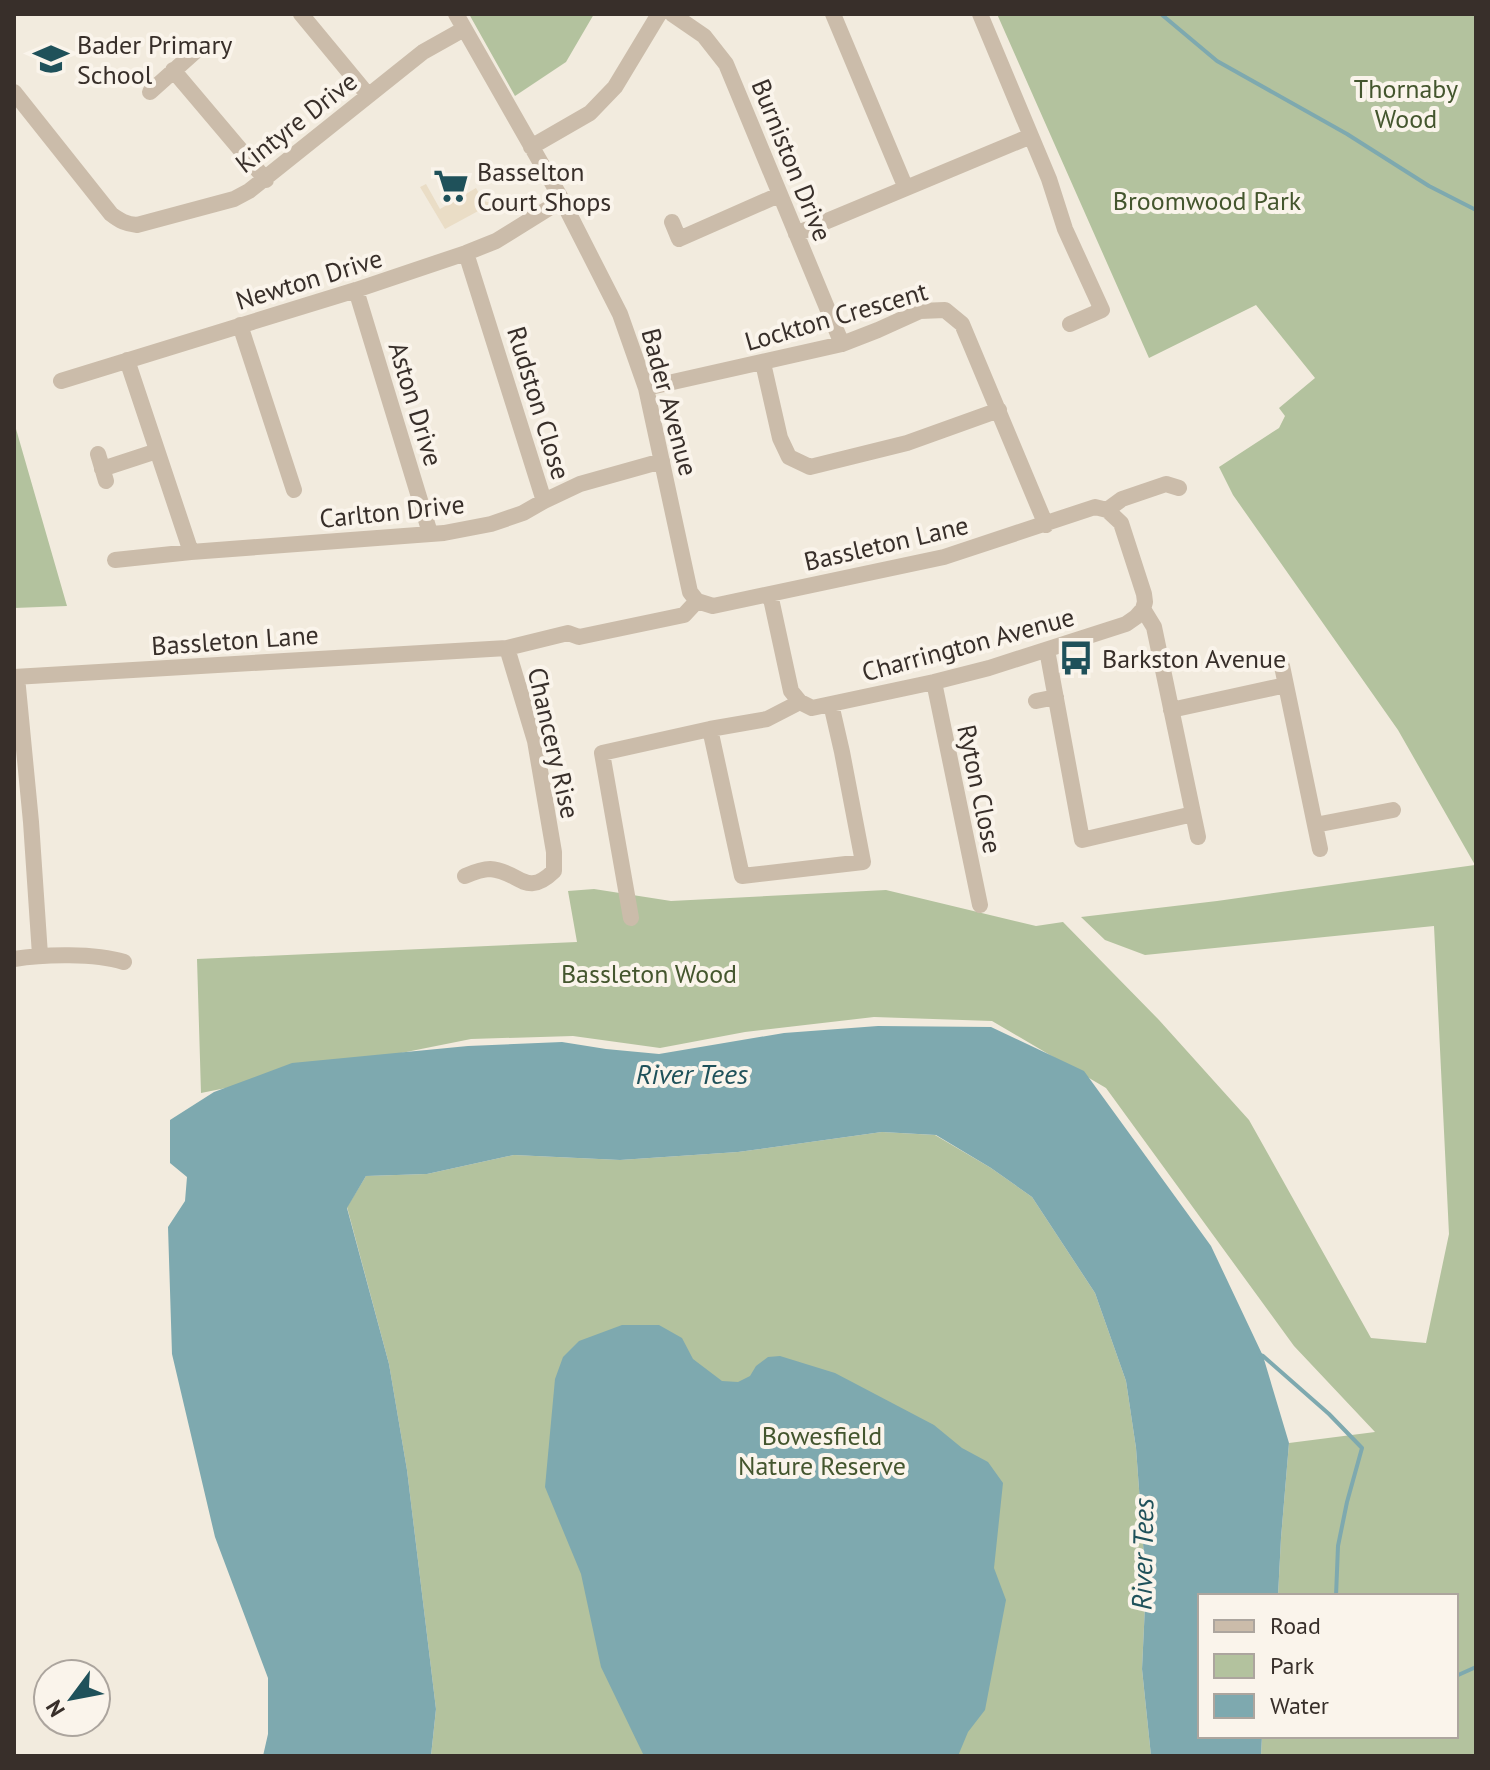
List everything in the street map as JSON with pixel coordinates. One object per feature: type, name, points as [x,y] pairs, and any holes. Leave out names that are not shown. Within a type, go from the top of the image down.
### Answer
[{"type":"street","points":[[301,14],[368,95]]},
{"type":"street","points":[[531,147],[590,113],[615,87],[659,14]]},
{"type":"street","name":"Burniston Drive","points":[[672,14],[704,36],[726,64],[842,344]]},
{"type":"street","points":[[833,14],[905,186]]},
{"type":"street","points":[[980,14],[1049,179],[1065,229],[1102,310],[1070,324]]},
{"type":"street","name":"Kintyre Drive","points":[[14,92],[111,214],[128,225],[147,224],[234,199],[266,180],[460,21]]},
{"type":"street","name":"Bader Avenue","points":[[460,21],[562,200],[620,314],[646,388],[690,592],[697,601]]},
{"type":"street","points":[[150,92],[198,49]]},
{"type":"street","points":[[173,70],[266,180]]},
{"type":"street","points":[[796,234],[1031,136]]},
{"type":"street","points":[[672,222],[679,239],[779,195]]},
{"type":"street","name":"Newton Drive","points":[[61,381],[466,253],[496,241],[562,200]]},
{"type":"street","name":"Rudston Close","points":[[466,253],[544,501]]},
{"type":"street","name":"Aston Drive","points":[[356,290],[430,533]]},
{"type":"street","name":"Lockton Crescent","points":[[646,388],[842,344],[920,311],[945,310],[962,324],[1046,525]]},
{"type":"street","points":[[240,325],[294,490]]},
{"type":"street","points":[[127,360],[191,552]]},
{"type":"street","points":[[763,363],[780,438],[789,457],[810,467],[907,443],[999,410]]},
{"type":"street","points":[[102,468],[157,451]]},
{"type":"street","name":"Carlton Drive","points":[[115,560],[444,533],[491,524],[523,513],[580,484],[662,461]]},
{"type":"street","name":"Bassleton Lane","points":[[16,677],[507,648],[574,635],[598,625],[684,615],[697,601],[713,606],[944,557],[1095,507],[1107,510],[1122,499],[1166,484],[1179,488]]},
{"type":"street","points":[[1107,510],[1121,523],[1144,594],[1143,609],[1154,627],[1198,837]]},
{"type":"street","points":[[770,594],[791,691],[800,702]]},
{"type":"street","name":"Charrington Avenue","points":[[631,918],[602,753],[767,719],[800,702],[812,708],[989,668],[1126,624],[1143,609]]},
{"type":"street","name":"Chancery Rise","points":[[487,869],[531,884],[542,882],[554,871],[554,852],[535,741],[507,648]]},
{"type":"street","points":[[1047,650],[1082,840],[1193,814]]},
{"type":"street","points":[[1282,666],[1320,849]]},
{"type":"street","points":[[16,677],[22,823],[40,955]]},
{"type":"street","name":"Ryton Close","points":[[934,682],[980,905]]},
{"type":"street","points":[[1171,710],[1286,685]]},
{"type":"street","points":[[1036,701],[1054,689]]},
{"type":"street","points":[[710,729],[742,876],[863,862],[831,704]]},
{"type":"street","points":[[1315,825],[1393,810]]},
{"type":"street","points":[[465,876],[487,869],[484,850]]},
{"type":"street","points":[[14,959],[40,955],[112,958],[124,962]]},
{"type":"green space","points":[[469,14],[594,14],[566,62],[515,96]]},
{"type":"green space","points":[[997,14],[1476,14],[1476,1756],[1261,1756],[1262,1738],[1458,1738],[1458,1594],[1278,1594],[1289,1443],[1375,1432],[1294,1346],[1106,1088],[992,1021],[874,1017],[745,1032],[660,1048],[573,1036],[471,1039],[201,1093],[197,959],[577,942],[568,891],[594,889],[671,901],[886,890],[1036,926],[1063,922],[1159,1020],[1249,1120],[1371,1338],[1426,1343],[1449,1234],[1434,926],[1145,955],[1105,940],[1081,917],[1475,865],[1398,730],[1233,495],[1219,467],[1279,428],[1285,416],[1279,408],[1315,378],[1256,305],[1149,358]]},
{"type":"green space","points":[[14,422],[67,606],[14,608]]},
{"type":"green space","name":"Bowesfield Nature Reserve","points":[[882,1132],[935,1135],[1032,1197],[1095,1293],[1126,1381],[1136,1448],[1146,1584],[1142,1669],[1151,1756],[431,1756],[436,1709],[407,1470],[389,1364],[347,1207],[366,1176],[427,1174],[514,1155],[620,1160],[738,1152]]},
{"type":"shaded area","points":[[426,184],[440,209],[476,188],[483,201],[493,203],[445,229],[420,187]]},
{"type":"water","name":"River Tees","points":[[878,1026],[991,1027],[1084,1071],[1211,1246],[1263,1356],[1289,1443],[1278,1594],[1198,1594],[1198,1738],[1262,1738],[1261,1756],[1151,1756],[1142,1669],[1146,1584],[1136,1448],[1126,1381],[1095,1293],[1032,1197],[936,1135],[882,1132],[738,1152],[620,1160],[514,1155],[427,1174],[366,1176],[347,1208],[389,1364],[407,1470],[436,1709],[431,1756],[263,1756],[268,1734],[268,1678],[215,1537],[172,1354],[168,1227],[185,1201],[187,1177],[170,1163],[170,1120],[214,1092],[292,1063],[468,1046],[562,1042],[659,1054],[784,1033]]},
{"type":"water","points":[[622,1325],[659,1325],[682,1338],[693,1359],[722,1381],[738,1382],[750,1376],[756,1366],[768,1357],[780,1356],[835,1373],[934,1425],[962,1448],[988,1462],[1003,1483],[994,1568],[1006,1600],[985,1710],[968,1732],[958,1756],[644,1756],[601,1667],[581,1574],[545,1487],[555,1379],[563,1357],[579,1341]]},
{"type":"waterway","points":[[1161,14],[1217,61],[1347,134],[1429,186],[1476,210]]},
{"type":"waterway","points":[[1260,1355],[1329,1414],[1362,1448],[1338,1546],[1336,1594]]},
{"type":"waterway","points":[[1458,1675],[1476,1667]]},
{"type":"place","name":"Bader Primary School","points":[[51,59]]},
{"type":"place","name":"Basselton Court Shops","points":[[451,186]]},
{"type":"place","name":"Barkston Avenue","points":[[1076,658]]},
{"type":"park label","name":"Thornaby Wood","points":[[1406,103]]},
{"type":"park label","name":"Broomwood Park","points":[[1207,200]]},
{"type":"park label","name":"Bassleton Wood","points":[[649,973]]}]
